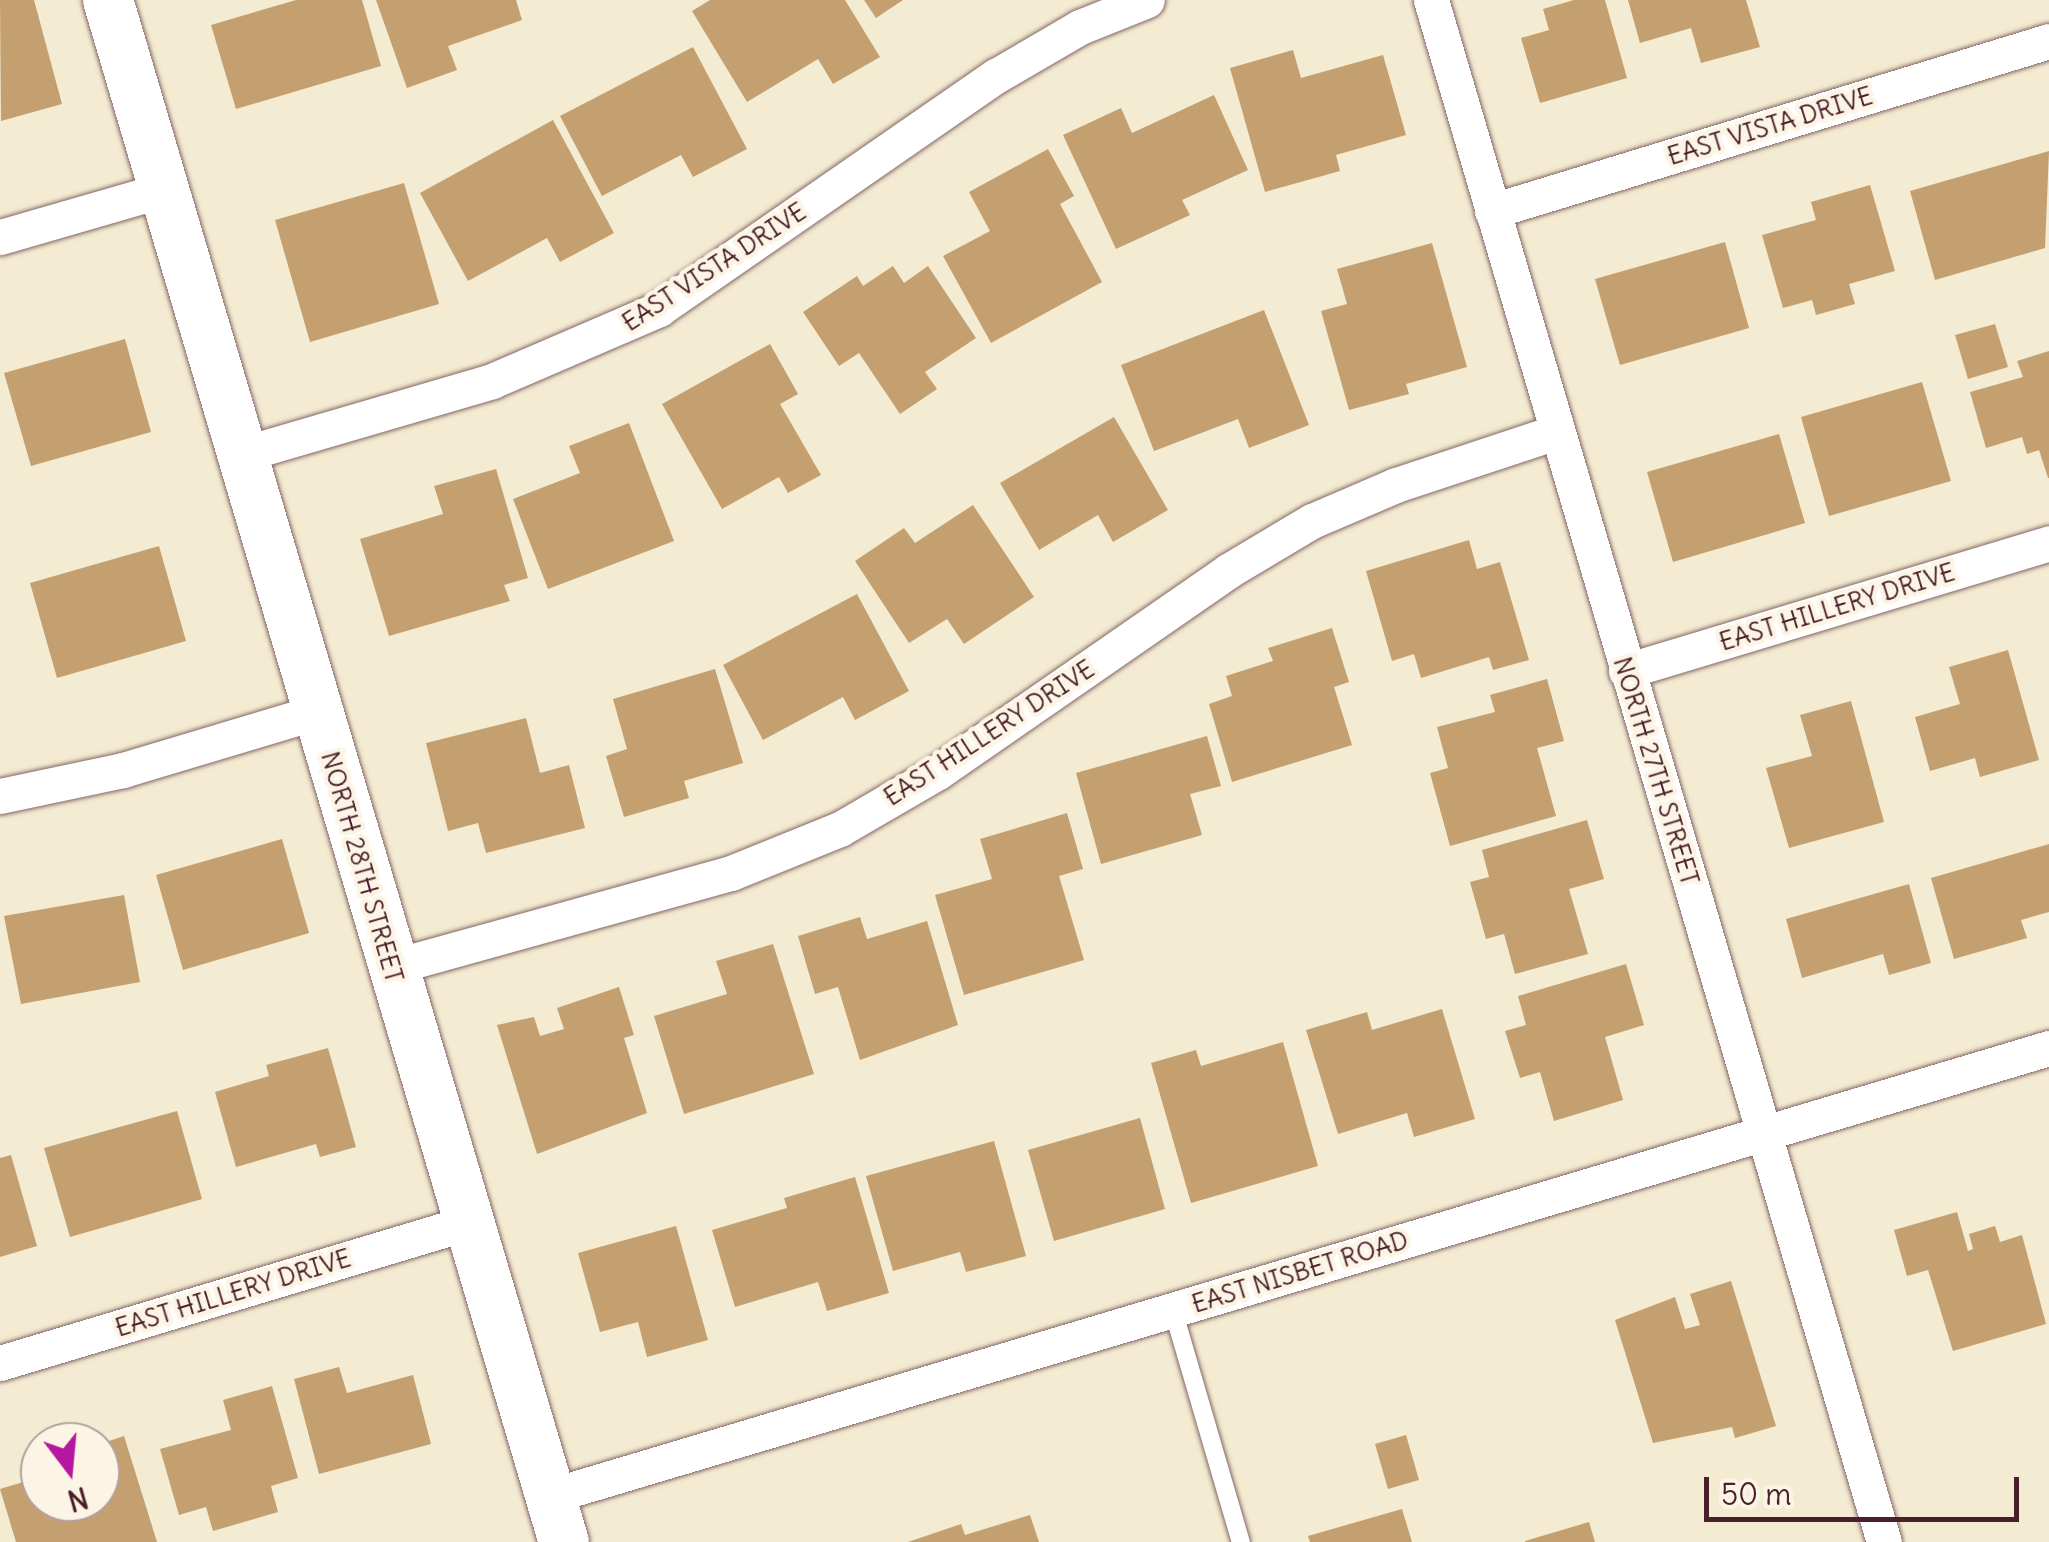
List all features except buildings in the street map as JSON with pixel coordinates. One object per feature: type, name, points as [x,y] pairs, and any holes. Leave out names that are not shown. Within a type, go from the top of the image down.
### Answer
[{"type":"street","name":"NORTH 28TH STREET","points":[[108,0],[557,1519]]},
{"type":"street","name":"EAST VISTA DRIVE","points":[[243,454],[492,382],[658,309],[996,76],[1080,28],[1147,0]]},
{"type":"street","name":"NORTH 27TH STREET","points":[[1430,0],[1884,1542]]},
{"type":"street","name":"EAST VISTA DRIVE","points":[[1492,211],[2049,41]]},
{"type":"street","points":[[0,237],[164,190]]},
{"type":"street","name":"EAST HILLERY DRIVE","points":[[392,967],[731,872],[840,829],[938,772],[1312,521],[1396,485],[1556,432]]},
{"type":"street","name":"EAST HILLERY DRIVE","points":[[1626,671],[2049,542]]},
{"type":"street","points":[[0,796],[122,770],[316,712]]},
{"type":"street","name":"EAST NISBET ROAD","points":[[557,1519],[1173,1310],[2049,1048]]},
{"type":"street","name":"EAST HILLERY DRIVE","points":[[0,1363],[467,1223]]},
{"type":"lane","points":[[1173,1310],[1241,1542]]}]
